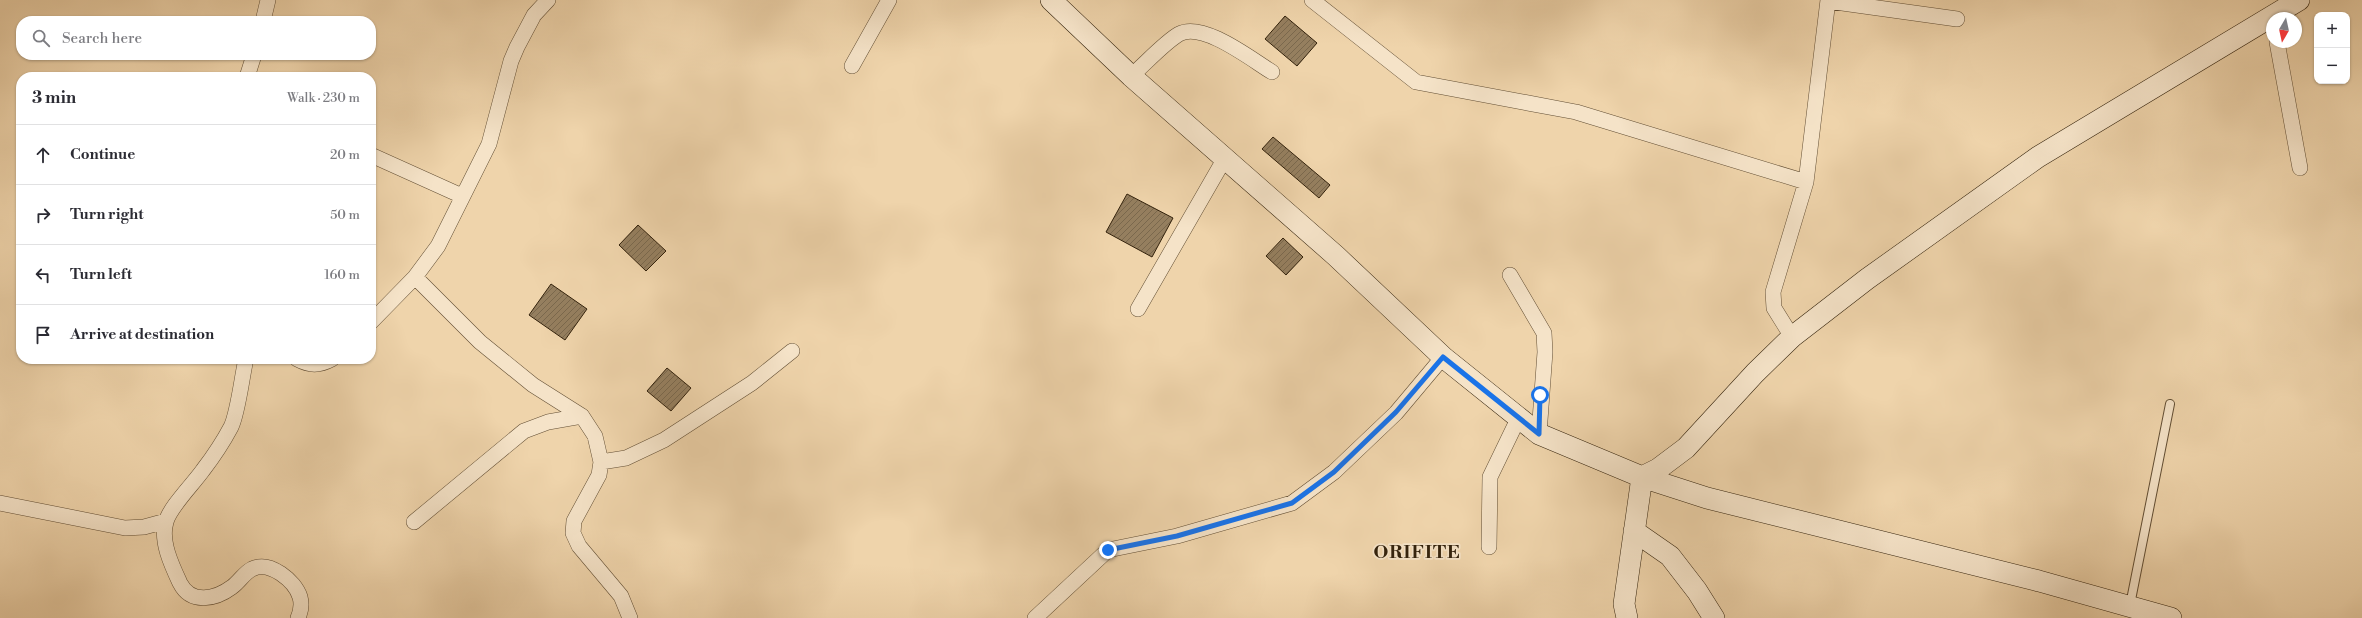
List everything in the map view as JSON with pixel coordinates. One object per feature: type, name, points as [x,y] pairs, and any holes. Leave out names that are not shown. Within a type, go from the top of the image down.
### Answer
[{"type":"street","points":[[264,16],[268,0]]},
{"type":"street","points":[[376,317],[415,277],[438,246],[489,144],[511,61],[517,47],[534,15],[548,0]]},
{"type":"street","points":[[852,66],[890,0]]},
{"type":"street","points":[[1051,0],[1131,76],[1336,256],[1443,357],[1518,419],[1539,434],[1642,477],[1707,498],[2039,581],[2130,608],[2171,618]]},
{"type":"street","points":[[1312,0],[1416,82],[1576,112],[1806,182]]},
{"type":"street","points":[[1792,336],[1774,308],[1773,292],[1806,182],[1828,0],[1957,19]]},
{"type":"street","points":[[2281,12],[2299,0]]},
{"type":"street","points":[[1642,477],[1658,469],[1686,448],[1755,372],[1792,336],[1866,279],[2038,157],[2266,22]]},
{"type":"street","points":[[1131,76],[1180,33],[1194,30],[1212,36],[1272,72]]},
{"type":"street","points":[[2278,48],[2300,168]]},
{"type":"street","points":[[249,72],[252,60]]},
{"type":"street","points":[[376,157],[462,196]]},
{"type":"street","points":[[1138,309],[1225,158]]},
{"type":"street","points":[[1510,275],[1544,333],[1545,352],[1539,434]]},
{"type":"street","points":[[415,277],[480,342],[533,385],[582,416],[595,436],[601,462],[599,475],[574,520],[573,534],[579,546],[621,596],[630,618]]},
{"type":"street","points":[[601,462],[626,458],[664,440],[752,383],[792,351]]},
{"type":"street","points":[[1035,618],[1108,550],[1177,536],[1292,503],[1334,472],[1391,418],[1443,357]]},
{"type":"street","points":[[245,364],[232,426],[204,470],[166,521],[165,538],[172,565],[182,586],[192,596],[209,599],[231,588],[252,569],[265,567],[282,575],[293,584],[300,597],[301,610],[298,618]]},
{"type":"street","points":[[306,364],[320,364]]},
{"type":"street","points":[[414,522],[524,431],[548,422],[582,416]]},
{"type":"street","points":[[1489,547],[1490,477],[1518,419]]},
{"type":"street","points":[[1627,618],[1624,604],[1642,477]]},
{"type":"street","points":[[0,503],[125,528],[144,527],[166,521]]},
{"type":"street","points":[[1634,531],[1670,556],[1697,591],[1714,618]]},
{"type":"lane","points":[[2130,608],[2170,404]]},
{"type":"building","points":[[1285,16],[1317,43],[1297,66],[1265,39]]},
{"type":"building","points":[[1273,137],[1330,185],[1319,198],[1262,149]]},
{"type":"building","points":[[1127,194],[1173,218],[1152,257],[1106,232]]},
{"type":"building","points":[[638,225],[666,251],[646,271],[619,245]]},
{"type":"building","points":[[1283,238],[1303,257],[1286,275],[1266,256]]},
{"type":"building","points":[[551,284],[587,309],[565,340],[529,315]]},
{"type":"building","points":[[667,368],[691,388],[671,411],[647,391]]},
{"type":"district","name":"ORIFITE","points":[[1417,552]]},
{"type":"route","points":[[1108,550],[1177,536],[1292,503],[1334,472],[1396,412],[1443,357],[1518,419],[1539,434],[1540,395]]}]
